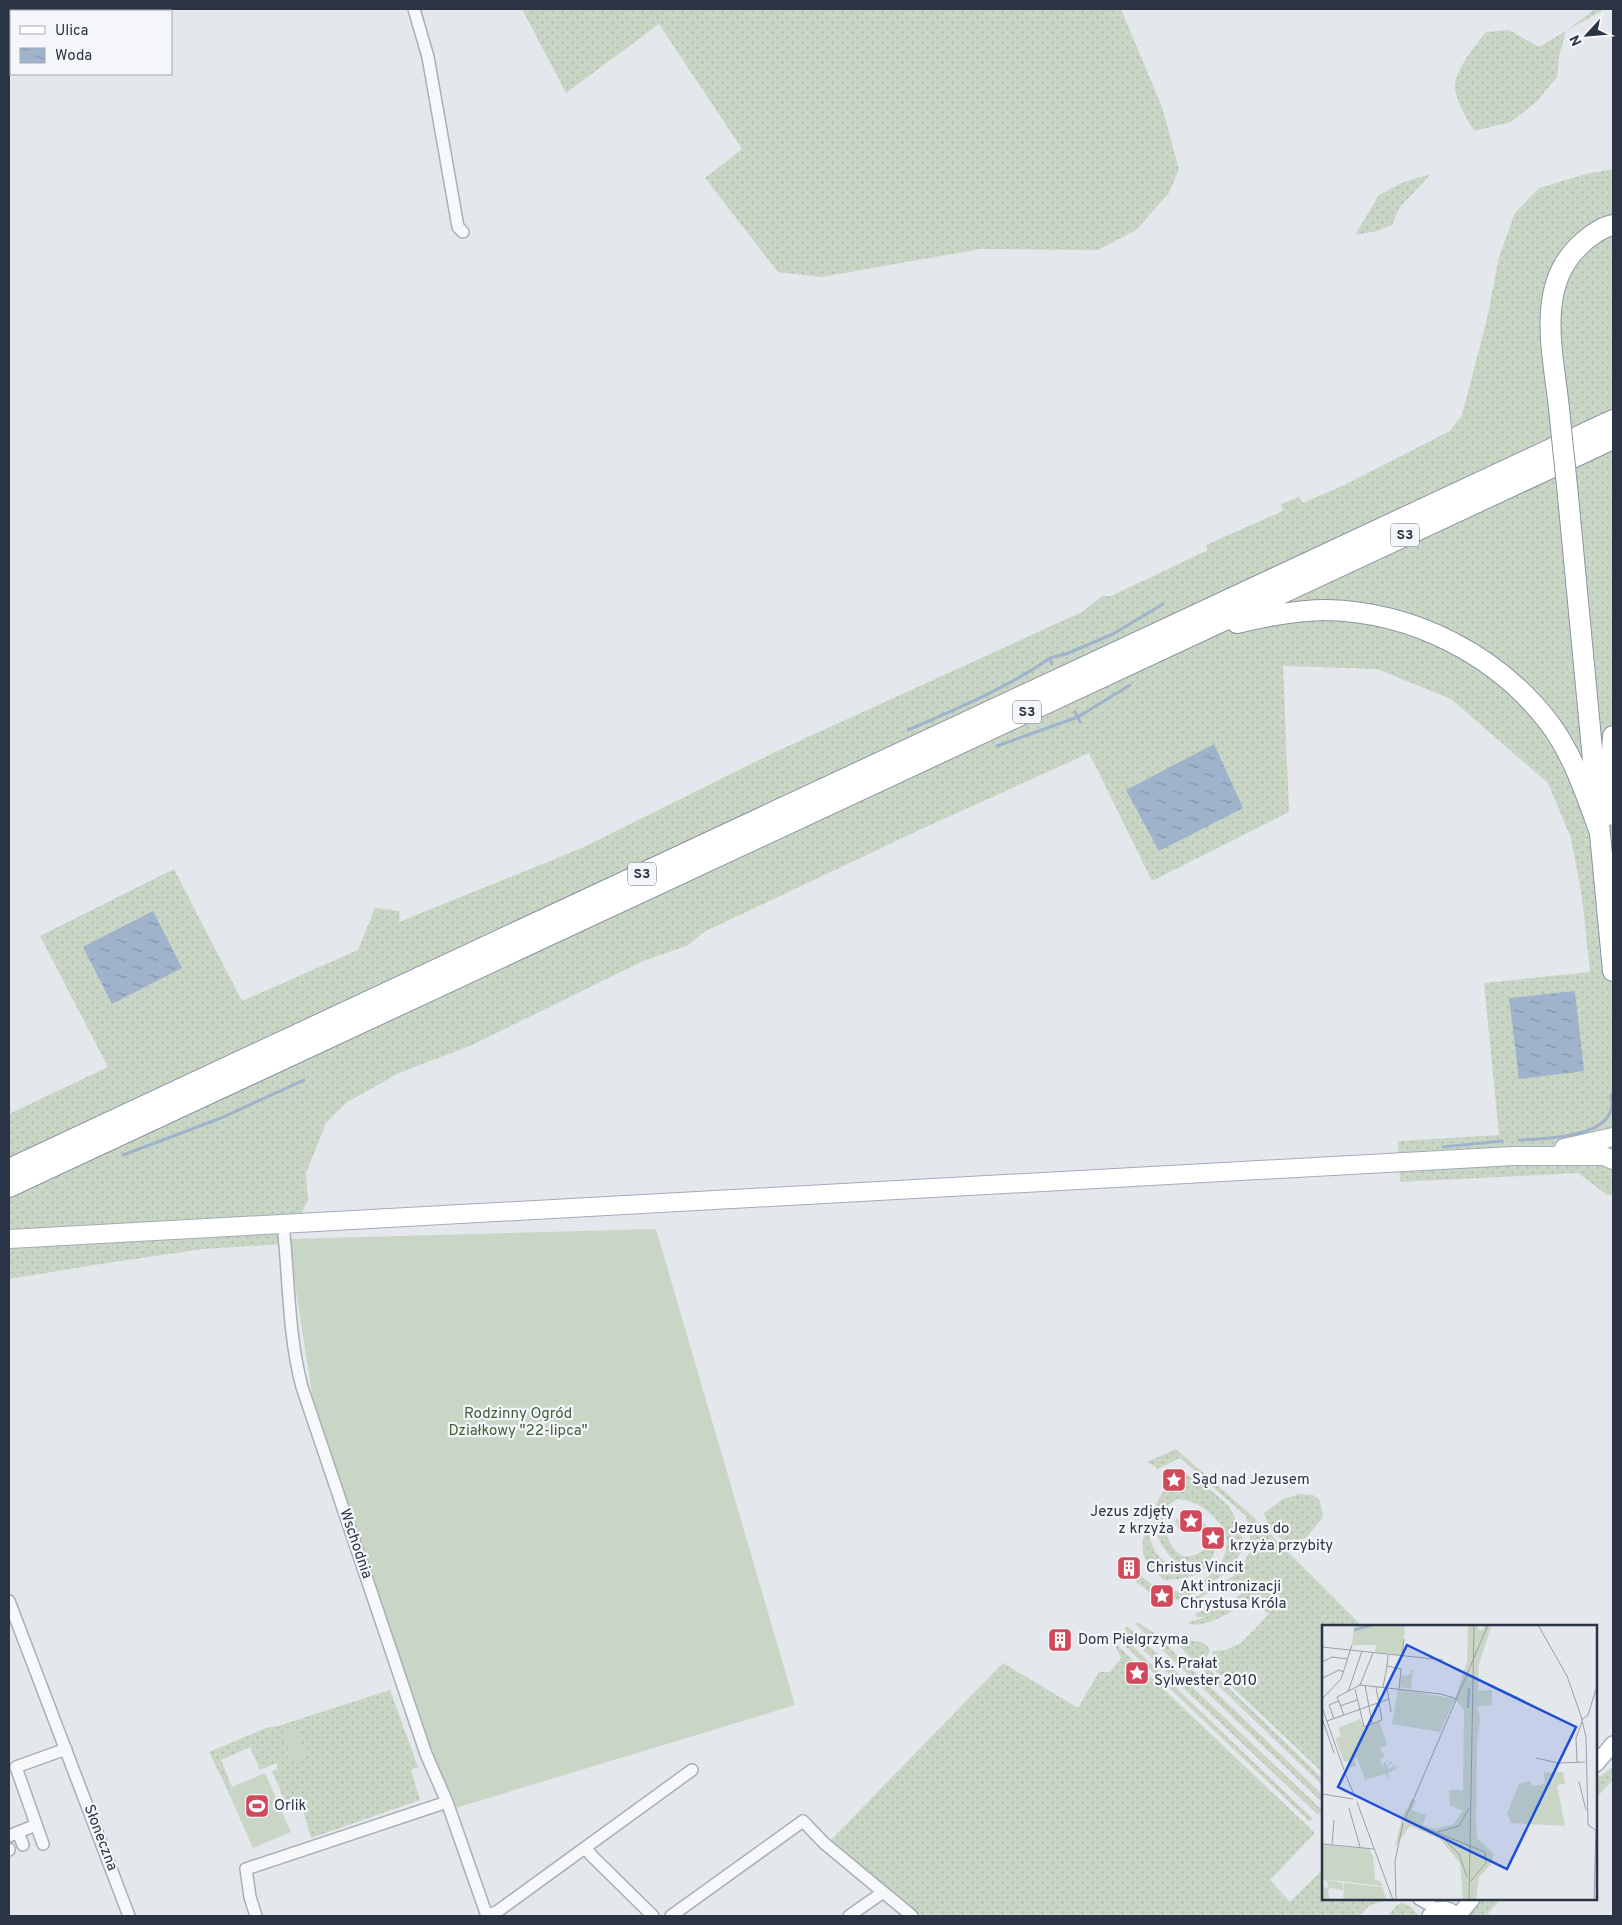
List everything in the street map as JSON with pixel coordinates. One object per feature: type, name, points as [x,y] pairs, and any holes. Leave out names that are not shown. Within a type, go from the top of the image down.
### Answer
[{"type":"highway","points":[[1613,225],[1588,237],[1569,255],[1557,278],[1551,302],[1550,324],[1564,407],[1573,494],[1603,823],[1613,971]]},
{"type":"highway","points":[[1564,407],[1562,302],[1568,281],[1580,261],[1594,246],[1613,238]]},
{"type":"highway","name":"S3","points":[[9,1169],[1613,420]]},
{"type":"highway","name":"S3","points":[[9,1187],[1613,439]]},
{"type":"highway","points":[[1198,632],[1283,614],[1328,610],[1368,614],[1396,620],[1430,631],[1461,646],[1499,671],[1530,700],[1550,725],[1603,823]]},
{"type":"highway","points":[[1613,736],[1603,823],[1613,875]]},
{"type":"main road","points":[[9,1239],[1522,1156],[1604,1156],[1613,1159],[1611,1147],[1613,1137],[1522,1156]]},
{"type":"street","points":[[414,9],[428,57],[458,227],[463,232]]},
{"type":"street","name":"Wschodnia","points":[[283,1224],[291,1314],[302,1387],[426,1754],[447,1802],[487,1916]]},
{"type":"street","name":"Słoneczna","points":[[9,1601],[129,1916]]},
{"type":"street","points":[[1597,1763],[1613,1744]]},
{"type":"street","points":[[43,1844],[12,1768],[68,1754]]},
{"type":"street","points":[[487,1916],[498,1911],[692,1770]]},
{"type":"street","points":[[256,1916],[250,1897],[246,1869],[447,1802]]},
{"type":"street","points":[[671,1916],[768,1844],[803,1821],[824,1842],[912,1916]]},
{"type":"street","points":[[23,1845],[14,1834],[36,1825]]},
{"type":"street","points":[[586,1848],[653,1916]]},
{"type":"street","points":[[850,1916],[882,1892]]},
{"type":"street","points":[[1416,1900],[1443,1914]]},
{"type":"street","points":[[1421,1900],[1443,1914]]},
{"type":"street","points":[[1443,1914],[1458,1900]]},
{"type":"street","points":[[1443,1914],[1470,1900]]},
{"type":"green space","points":[[522,9],[1121,9],[1162,107],[1179,169],[1169,193],[1136,230],[1098,250],[980,249],[822,277],[778,272],[705,178],[742,149],[659,24],[566,93]]},
{"type":"green space","points":[[1595,9],[1605,9],[1566,31]]},
{"type":"green space","points":[[1509,30],[1539,47],[1566,31],[1559,56],[1557,77],[1537,101],[1511,122],[1474,131],[1458,100],[1455,82],[1461,67],[1486,32]]},
{"type":"green space","points":[[1613,169],[1613,1195],[1607,1195],[1578,1173],[1400,1182],[1398,1141],[1499,1135],[1484,983],[1590,972],[1582,897],[1571,838],[1548,783],[1451,699],[1377,669],[1283,666],[1289,812],[1152,881],[1089,753],[915,832],[704,932],[688,945],[641,962],[472,1045],[399,1073],[346,1103],[326,1123],[306,1173],[308,1200],[286,1244],[203,1249],[9,1279],[9,1114],[108,1067],[40,936],[174,869],[242,1001],[358,950],[375,908],[400,911],[399,922],[582,848],[775,752],[1082,612],[1102,596],[1111,596],[1208,550],[1206,545],[1283,511],[1281,504],[1299,497],[1303,503],[1344,485],[1450,431],[1462,415],[1487,319],[1499,257],[1515,213],[1539,188],[1586,174]]},
{"type":"green space","points":[[1431,174],[1400,207],[1392,225],[1377,231],[1355,235],[1379,195],[1404,182]]},
{"type":"green space","name":"Rodzinny Ogród Działkowy \"22-lipca\"","points":[[656,1229],[795,1705],[449,1810],[314,1406],[288,1239]]},
{"type":"green space","points":[[1176,1449],[1250,1514],[1361,1625],[1322,1625],[1322,1772],[1211,1667],[1213,1651],[1225,1650],[1241,1643],[1269,1614],[1250,1600],[1211,1622],[1194,1625],[1187,1623],[1205,1617],[1197,1617],[1195,1614],[1197,1612],[1218,1610],[1244,1591],[1232,1580],[1192,1602],[1189,1601],[1233,1576],[1244,1562],[1249,1553],[1250,1535],[1246,1516],[1180,1458],[1158,1469],[1147,1462]]},
{"type":"green space","points":[[1182,1474],[1198,1479],[1229,1506],[1241,1530],[1243,1541],[1242,1550],[1227,1572],[1181,1600],[1156,1597],[1136,1582],[1131,1568],[1162,1590],[1178,1591],[1190,1588],[1212,1573],[1226,1552],[1227,1540],[1223,1529],[1214,1517],[1192,1502],[1177,1499],[1166,1508],[1163,1518],[1167,1536],[1173,1548],[1184,1556],[1192,1556],[1203,1551],[1206,1544],[1205,1533],[1193,1526],[1184,1524],[1179,1529],[1175,1521],[1176,1519],[1196,1520],[1210,1529],[1213,1536],[1215,1544],[1211,1560],[1199,1573],[1173,1580],[1164,1580],[1148,1563],[1142,1544],[1147,1528],[1158,1555],[1173,1567],[1175,1566],[1176,1562],[1161,1543],[1154,1521],[1159,1499],[1165,1489],[1175,1481],[1172,1476]]},
{"type":"green space","points":[[1300,1494],[1313,1495],[1320,1500],[1323,1517],[1306,1538],[1286,1543],[1270,1529],[1264,1513],[1283,1499]]},
{"type":"green space","points":[[1137,1622],[1153,1632],[1322,1794],[1322,1802],[1135,1624]]},
{"type":"green space","points":[[1126,1627],[1130,1628],[1322,1810],[1318,1815],[1124,1632]]},
{"type":"green space","points":[[1120,1637],[1123,1637],[1312,1820],[1309,1821],[1119,1640]]},
{"type":"green space","points":[[1180,1641],[1197,1641],[1207,1646],[1210,1650],[1205,1661],[1198,1665],[1178,1645]]},
{"type":"green space","points":[[1117,1645],[1315,1833],[1270,1880],[1290,1902],[1322,1870],[1322,1900],[1384,1901],[1369,1906],[1359,1916],[921,1916],[830,1841],[1003,1663],[1078,1708],[1099,1672],[1110,1672],[1121,1658],[1116,1647]]},
{"type":"green space","points":[[1205,1669],[1209,1669],[1322,1778],[1322,1785],[1204,1672]]},
{"type":"green space","points":[[390,1690],[418,1767],[411,1770],[420,1800],[311,1838],[302,1807],[289,1811],[272,1771],[278,1769],[276,1763],[260,1770],[250,1747],[221,1760],[232,1787],[227,1789],[209,1752],[266,1728],[278,1726]]},
{"type":"green space","points":[[294,1726],[305,1758],[293,1762],[282,1730]]},
{"type":"green space","points":[[1613,1767],[1613,1780],[1597,1797],[1597,1778]]},
{"type":"green space","name":"Orlik","points":[[265,1773],[291,1832],[253,1848],[227,1789]]},
{"type":"green space","points":[[1477,1900],[1500,1900],[1488,1913],[1491,1916],[1464,1916]]},
{"type":"green space","points":[[1403,1903],[1410,1906],[1419,1916],[1388,1916],[1397,1905]]},
{"type":"water","points":[[1214,744],[1243,808],[1159,851],[1126,790]]},
{"type":"water","points":[[153,911],[182,968],[112,1004],[83,947]]},
{"type":"water","points":[[1575,991],[1584,1071],[1519,1079],[1509,998]]},
{"type":"waterway","points":[[1052,664],[1050,658],[1066,654],[1113,634],[1163,604]]},
{"type":"waterway","points":[[908,730],[999,688],[1050,658]]},
{"type":"waterway","points":[[997,746],[1078,717],[1130,685]]},
{"type":"waterway","points":[[1075,711],[1080,722]]},
{"type":"waterway","points":[[123,1155],[221,1118],[304,1080]]},
{"type":"waterway","points":[[1519,1140],[1562,1137],[1594,1128],[1605,1120],[1611,1109],[1611,1095],[1613,1095]]},
{"type":"waterway","points":[[1443,1147],[1502,1141]]},
{"type":"place","name":"Sąd nad Jezusem","points":[[1174,1480]]},
{"type":"place","name":"Jezus zdjęty z krzyża","points":[[1191,1521]]},
{"type":"place","name":"Jezus do krzyża przybity","points":[[1213,1538]]},
{"type":"place","name":"Christus Vincit","points":[[1129,1568]]},
{"type":"place","name":"Akt intronizacji Chrystusa Króla","points":[[1162,1596]]},
{"type":"place","name":"Dom Pielgrzyma","points":[[1060,1640]]},
{"type":"place","name":"Ks. Prałat Sylwester 2010","points":[[1137,1673]]},
{"type":"place","name":"Orlik","points":[[257,1806]]}]
